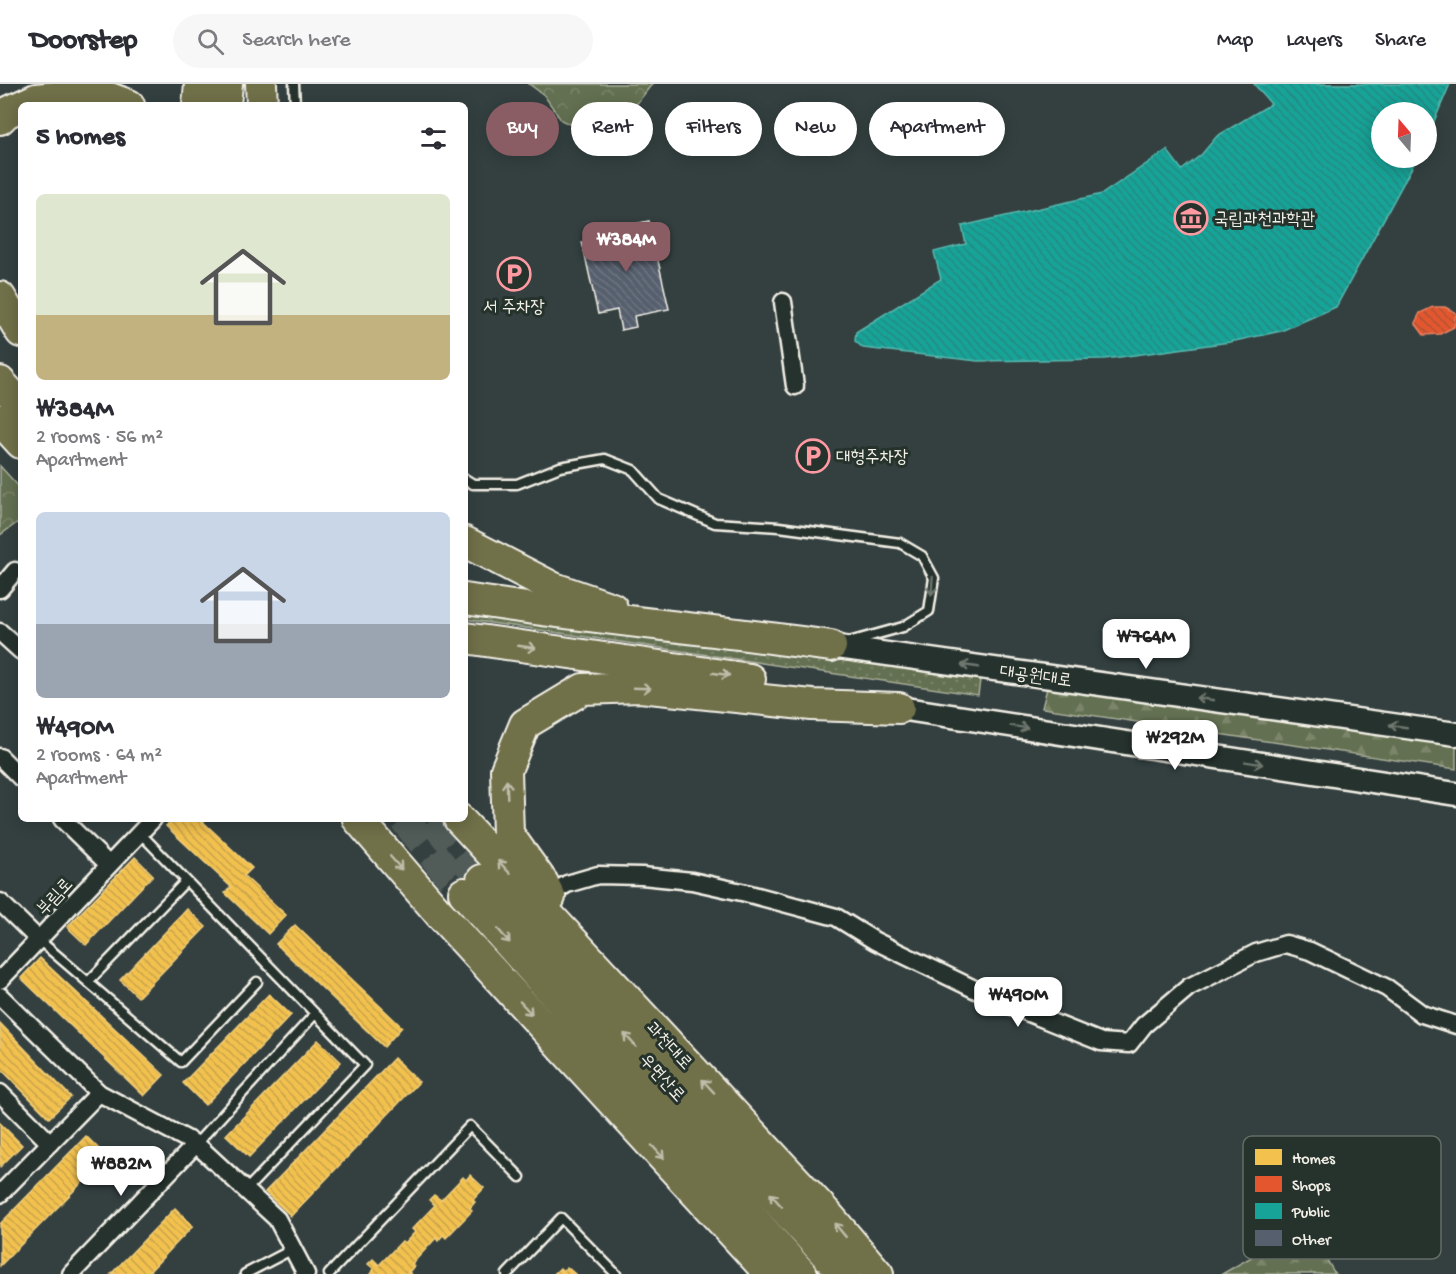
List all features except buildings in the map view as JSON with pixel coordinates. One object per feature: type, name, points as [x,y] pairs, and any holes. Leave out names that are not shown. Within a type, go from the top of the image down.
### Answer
[{"type":"highway","points":[[198,102],[200,84]]},
{"type":"highway","points":[[225,102],[227,84]]},
{"type":"highway","points":[[261,84],[262,102]]},
{"type":"highway","points":[[29,102],[36,99],[88,93],[96,93],[121,102]]},
{"type":"highway","points":[[0,119],[18,107]]},
{"type":"highway","points":[[0,290],[18,309]]},
{"type":"highway","points":[[0,297],[18,327]]},
{"type":"highway","points":[[0,333],[18,352]]},
{"type":"highway","points":[[0,382],[18,402]]},
{"type":"highway","points":[[0,420],[18,440]]},
{"type":"highway","points":[[468,544],[554,588]]},
{"type":"highway","points":[[468,564],[554,588],[657,624]]},
{"type":"highway","points":[[468,598],[573,616],[831,646]]},
{"type":"highway","points":[[468,639],[870,695],[899,708]]},
{"type":"highway","points":[[568,935],[549,895],[508,834],[506,770],[525,724],[583,689],[640,687],[812,705],[899,708]]},
{"type":"highway","points":[[361,822],[439,913],[770,1274]]},
{"type":"highway","name":"과천대로","points":[[462,822],[820,1206],[878,1274]]},
{"type":"highway","name":"우면산로","points":[[802,1274],[473,887],[844,1274]]},
{"type":"street","points":[[783,302],[795,386]]},
{"type":"street","points":[[0,589],[15,571]]},
{"type":"street","points":[[0,632],[18,648]]},
{"type":"street","name":"대공원대로","points":[[831,646],[1456,734]]},
{"type":"street","points":[[899,708],[1456,794]]},
{"type":"street","points":[[0,757],[18,775]]},
{"type":"street","points":[[65,822],[109,865]]},
{"type":"street","name":"부림로","points":[[0,902],[39,940],[150,822]]},
{"type":"street","points":[[549,895],[567,884],[598,875],[642,876],[703,884],[836,917],[875,940],[999,1001],[1101,1042],[1129,1044],[1144,1025],[1189,987],[1256,953],[1286,944],[1310,951],[1388,988],[1422,1014],[1456,1025]]},
{"type":"street","points":[[0,980],[39,940]]},
{"type":"street","points":[[0,996],[99,1093],[196,1144],[277,1219],[306,1274]]},
{"type":"street","points":[[0,1093],[50,1143]]},
{"type":"street","points":[[0,1194],[99,1093]]},
{"type":"street","points":[[71,1274],[196,1144]]},
{"type":"lane","points":[[294,84],[295,102]]},
{"type":"lane","points":[[468,481],[473,484],[518,484],[560,467],[605,459],[633,470],[659,498],[715,523],[779,527],[900,543],[922,556],[934,578],[929,611],[903,627],[831,646]]},
{"type":"lane","points":[[140,833],[365,1065],[246,1190]]},
{"type":"lane","points":[[88,982],[186,881]]},
{"type":"lane","points":[[39,940],[181,1062],[256,982]]},
{"type":"lane","points":[[196,1144],[315,1014]]},
{"type":"lane","points":[[329,1274],[470,1126],[520,1177]]},
{"type":"lane","points":[[507,1274],[561,1218],[616,1274]]},
{"type":"lane","points":[[245,1274],[293,1249]]},
{"type":"green space","points":[[529,84],[652,84],[638,102],[571,102],[571,125],[559,117],[559,102],[549,102],[544,95]]},
{"type":"green space","points":[[0,466],[18,486],[18,522],[0,535]]},
{"type":"green space","points":[[468,603],[638,631],[980,680],[978,695],[468,619]]},
{"type":"green space","points":[[1047,688],[1456,746],[1456,769],[1042,708]]},
{"type":"green space","points":[[1248,1259],[1326,1259],[1335,1274],[1222,1274]]},
{"type":"tunnel","points":[[406,822],[464,893]]},
{"type":"tunnel","points":[[434,822],[482,880]]},
{"type":"place","name":"국립과천과학관","points":[[1191,218]]},
{"type":"place","name":"서 주차장","points":[[514,274]]},
{"type":"place","name":"대형주차장","points":[[813,456]]}]
